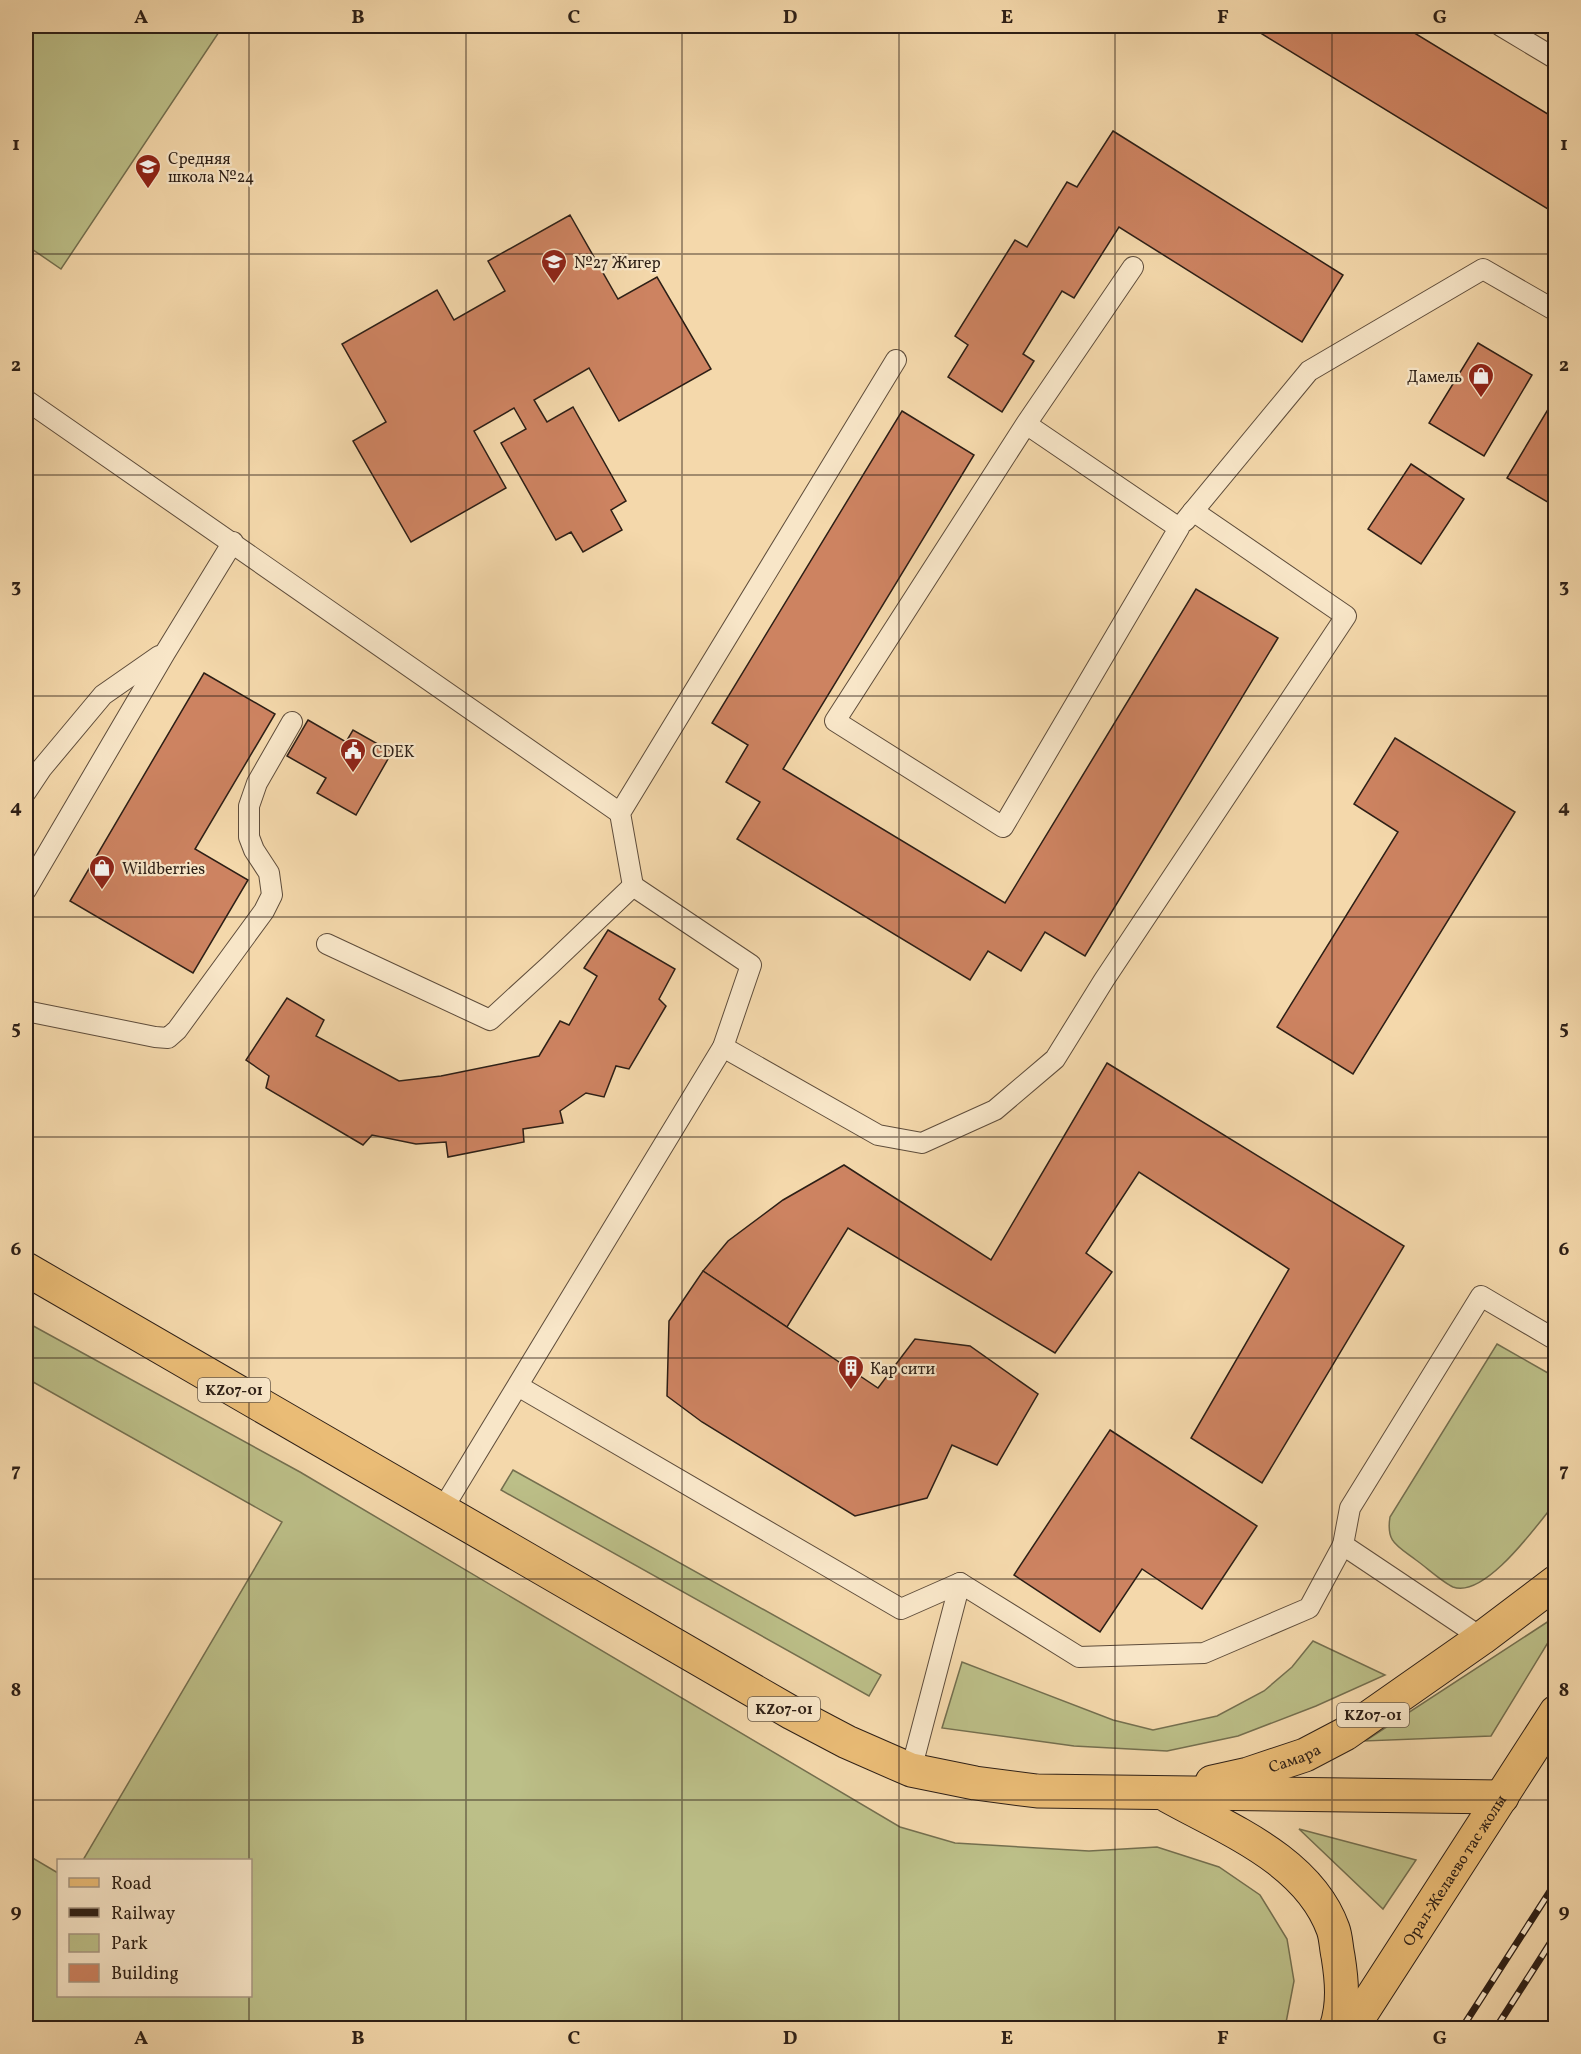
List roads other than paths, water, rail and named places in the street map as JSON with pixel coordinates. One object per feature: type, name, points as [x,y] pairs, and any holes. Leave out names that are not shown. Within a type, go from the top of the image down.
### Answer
[{"type":"main road","name":"KZ07-01","points":[[26,1269],[792,1713],[847,1742],[911,1770],[975,1783],[1037,1791],[1502,1797]]},
{"type":"main road","name":"Самара","points":[[1164,1793],[1248,1774],[1305,1755],[1346,1734],[1482,1638],[1556,1582]]},
{"type":"main road","name":"Орал-Желаево тас жолы","points":[[1352,2028],[1556,1712]]},
{"type":"main road","name":"KZ07-01","points":[[1164,1793],[1275,1856],[1298,1875],[1319,1901],[1333,1929],[1341,1975],[1342,2009],[1336,2028]]},
{"type":"lane","points":[[1502,26],[1556,59]]},
{"type":"lane","points":[[1133,267],[1026,424],[835,721],[1004,827],[1179,528],[1309,371],[1483,269],[1556,311]]},
{"type":"lane","points":[[442,1510],[723,1047],[751,965],[633,886],[620,813],[896,360]]},
{"type":"lane","points":[[26,400],[620,813]]},
{"type":"lane","points":[[1026,424],[1179,528]]},
{"type":"lane","points":[[723,1047],[878,1135],[922,1143],[995,1110],[1054,1059],[1110,970],[1346,616],[1193,511]]},
{"type":"lane","points":[[26,890],[232,542]]},
{"type":"lane","points":[[26,792],[42,768],[103,695],[165,653]]},
{"type":"lane","points":[[26,1011],[155,1037],[168,1038],[177,1030],[264,911],[272,895],[269,873],[254,850],[249,837],[249,806],[258,783],[292,722]]},
{"type":"lane","points":[[327,944],[490,1020],[633,886]]},
{"type":"lane","points":[[960,1583],[1079,1657],[1204,1653],[1309,1608],[1343,1545],[1350,1508],[1481,1296],[1556,1340]]},
{"type":"lane","points":[[518,1386],[901,1610],[960,1583]]},
{"type":"lane","points":[[1343,1545],[1482,1638]]},
{"type":"lane","points":[[911,1770],[960,1583]]},
{"type":"railway","points":[[1462,2028],[1556,1882]]},
{"type":"railway","points":[[1496,2028],[1556,1934]]},
{"type":"place","name":"Средняя школа №24","points":[[148,190]]},
{"type":"place","name":"№27 Жигер","points":[[554,285]]},
{"type":"place","name":"Дамель","points":[[1481,399]]},
{"type":"place","name":"CDEK","points":[[353,774]]},
{"type":"place","name":"Wildberries","points":[[102,891]]},
{"type":"place","name":"Кар сити","points":[[851,1391]]}]
